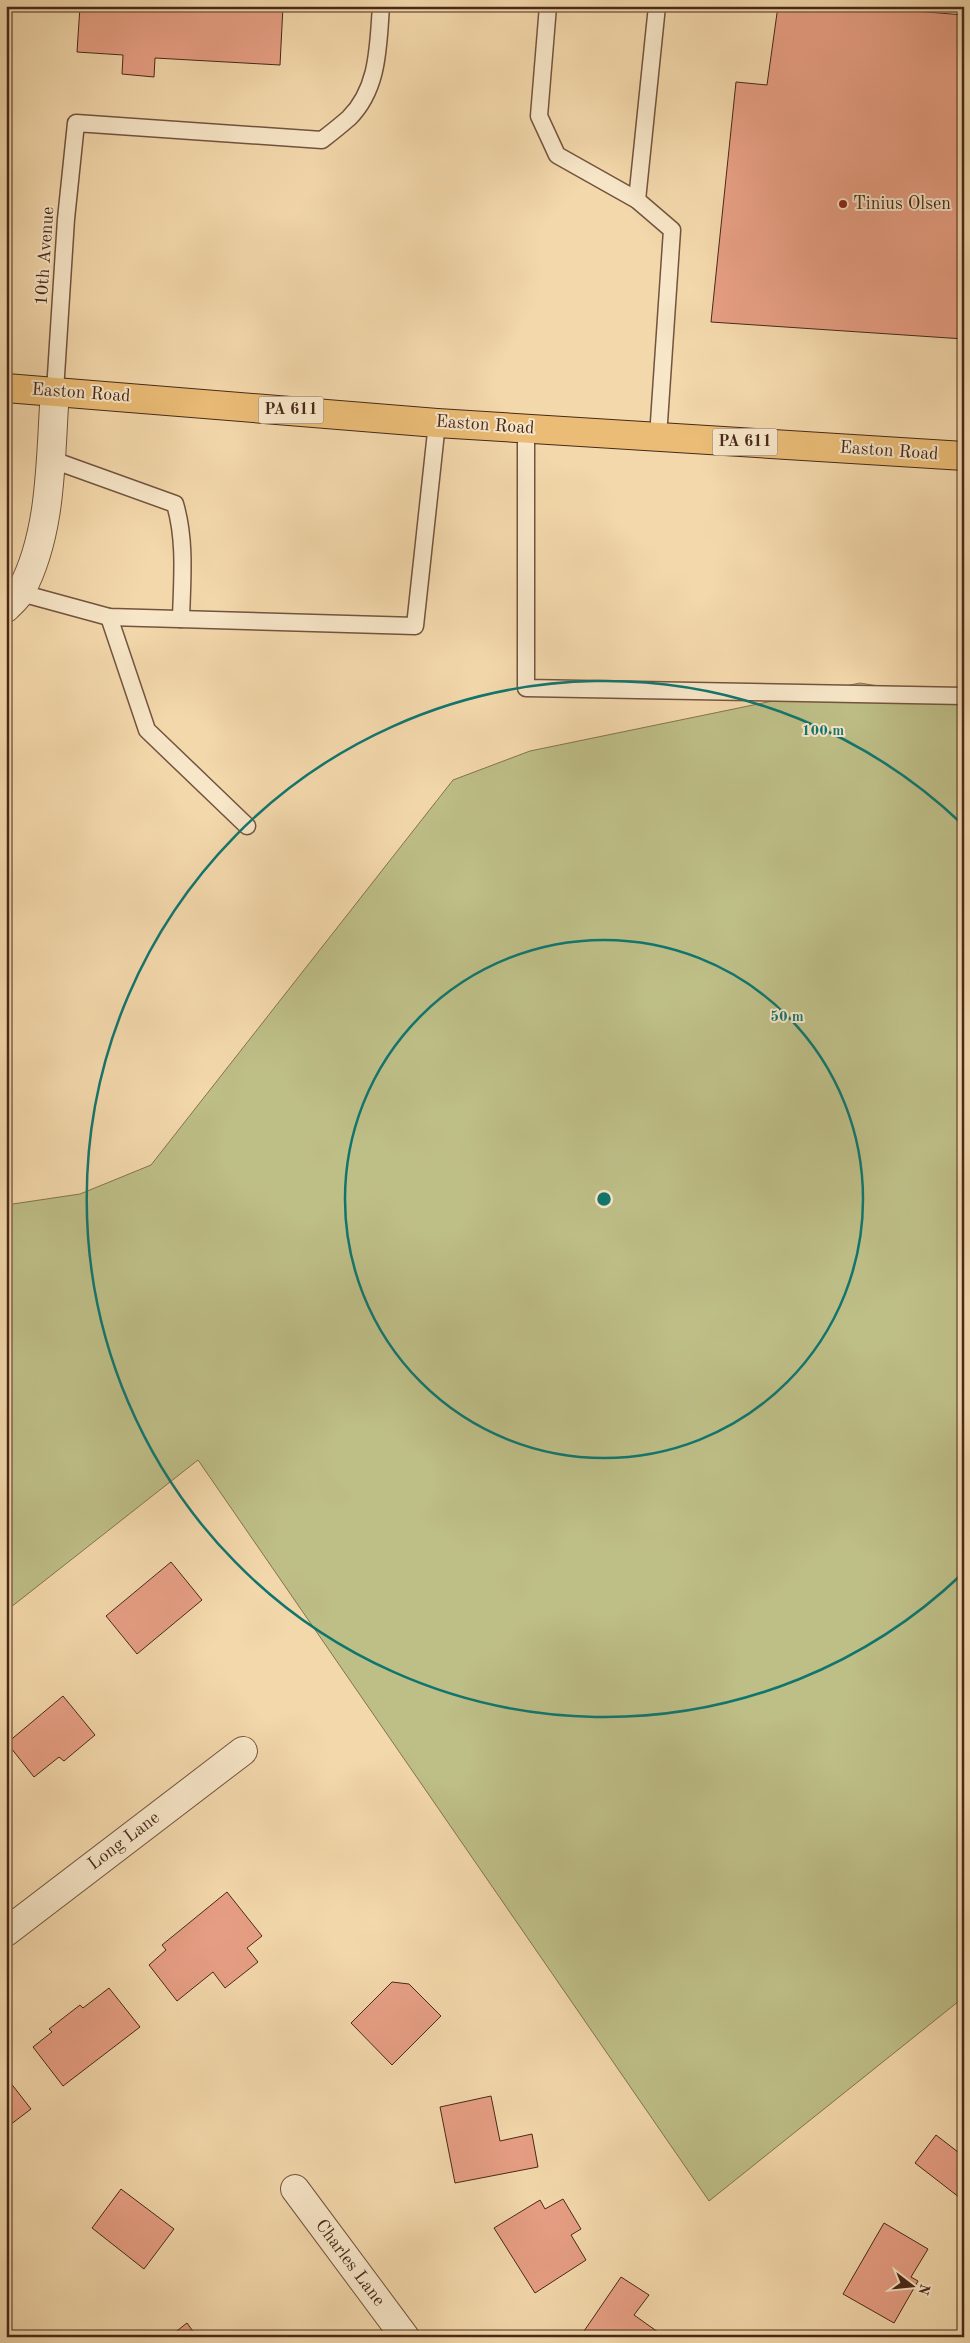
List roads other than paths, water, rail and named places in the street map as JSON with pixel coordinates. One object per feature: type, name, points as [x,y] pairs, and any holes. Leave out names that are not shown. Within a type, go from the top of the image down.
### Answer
[{"type":"highway","name":"Easton Road","points":[[6,388],[436,422],[964,456]]},
{"type":"street","points":[[14,600],[34,560],[44,527],[55,391]]},
{"type":"street","name":"Long Lane","points":[[6,1932],[243,1751]]},
{"type":"street","name":"Charles Lane","points":[[295,2189],[405,2337]]},
{"type":"lane","name":"10th Avenue","points":[[55,391],[66,219],[76,123],[322,140],[350,117],[365,96],[375,74],[381,6]]},
{"type":"lane","points":[[548,6],[539,116],[557,155],[637,200],[672,230],[658,436]]},
{"type":"lane","points":[[637,200],[657,6]]},
{"type":"lane","points":[[14,600],[109,617],[415,626],[436,422]]},
{"type":"lane","points":[[526,428],[526,688],[964,696]]},
{"type":"lane","points":[[50,459],[175,504],[180,520],[182,548],[181,619]]},
{"type":"lane","points":[[109,617],[147,730],[247,826]]},
{"type":"place","name":"Tinius Olsen","points":[[843,204]]}]
